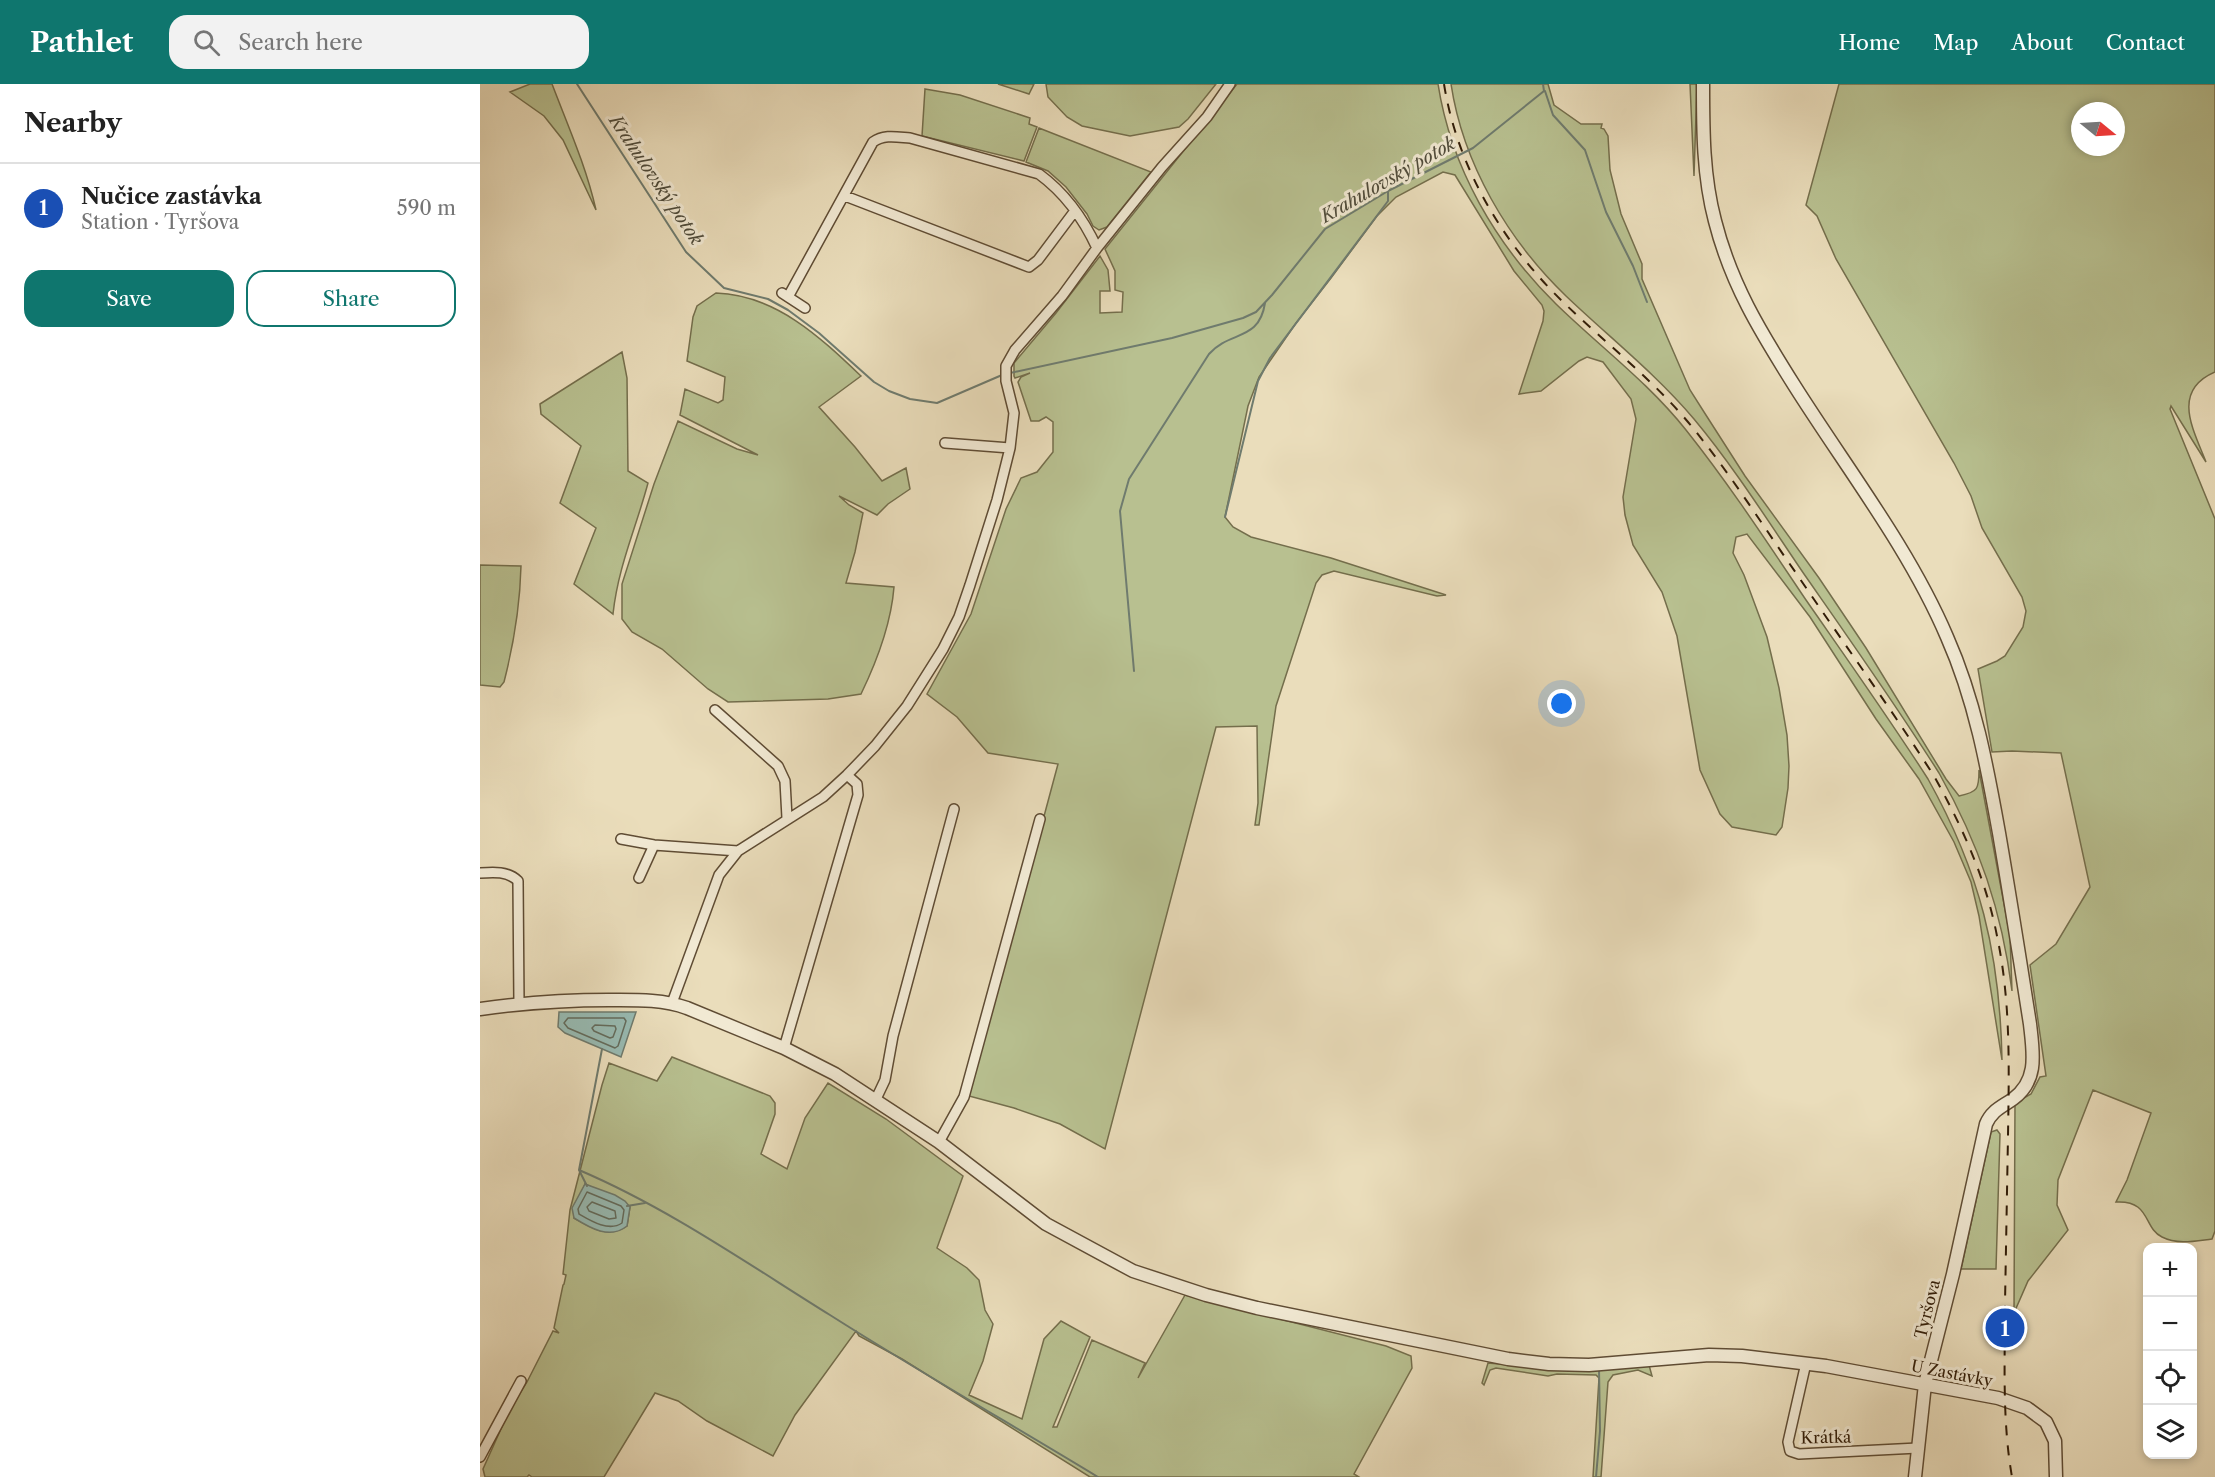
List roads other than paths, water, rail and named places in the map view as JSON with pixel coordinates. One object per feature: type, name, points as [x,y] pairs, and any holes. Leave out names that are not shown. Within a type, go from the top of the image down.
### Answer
[{"type":"street","points":[[672,1003],[719,875],[738,851],[823,797],[847,775],[875,746],[907,706],[943,650],[959,617],[997,500],[1010,448],[1014,413],[1006,381],[1006,366],[1015,350],[1062,296],[1162,167],[1207,117],[1230,84]]},
{"type":"street","name":"Tyršova","points":[[1703,84],[1706,176],[1715,221],[1734,279],[1755,324],[1901,549],[1947,636],[1966,683],[1985,752],[2012,907],[2034,1058],[2032,1076],[2015,1098],[1994,1111],[1989,1117],[1925,1384],[1915,1477]]},
{"type":"street","points":[[805,308],[785,295],[845,196],[873,142],[879,138],[891,136],[921,141],[1039,174],[1050,182],[1074,212],[1088,230],[1097,248]]},
{"type":"street","points":[[845,196],[1029,267],[1038,260],[1074,212]]},
{"type":"street","points":[[945,443],[1010,448]]},
{"type":"street","points":[[715,710],[778,766],[785,781],[787,818]]},
{"type":"street","points":[[784,1048],[858,795],[857,784],[847,775]]},
{"type":"street","points":[[876,1099],[885,1080],[892,1036],[954,809]]},
{"type":"street","points":[[939,1142],[964,1097],[1040,819]]},
{"type":"street","points":[[621,839],[654,845],[738,851]]},
{"type":"street","points":[[639,878],[654,845]]},
{"type":"street","points":[[480,873],[494,872],[512,875],[518,881],[519,1004]]},
{"type":"street","name":"U Zastávky","points":[[480,1009],[570,1000],[672,1003],[784,1048],[834,1074],[876,1099],[939,1142],[1036,1217],[1078,1243],[1133,1272],[1206,1295],[1360,1330],[1508,1359],[1549,1364],[1589,1365],[1709,1355],[1790,1360],[2005,1400],[2027,1408],[2038,1415],[2052,1431],[2055,1441],[2056,1477]]},
{"type":"street","name":"Krátká","points":[[1806,1363],[1788,1442],[1790,1451],[1799,1454],[1918,1448]]},
{"type":"street","points":[[480,1458],[521,1381]]},
{"type":"water","points":[[559,1012],[636,1012],[621,1057],[565,1033],[558,1027]]},
{"type":"water","points":[[585,1184],[625,1201],[630,1207],[627,1226],[614,1232],[600,1231],[574,1218],[572,1208]]},
{"type":"waterway","name":"Krahulovský potok","points":[[577,84],[686,252],[724,288],[768,299],[788,310],[819,333],[874,382],[910,399],[937,403],[1002,375]]},
{"type":"waterway","name":"Krahulovský potok","points":[[1010,373],[1172,338],[1243,318],[1256,312],[1325,229],[1388,191],[1473,148],[1544,91],[1543,84]]},
{"type":"waterway","points":[[1545,91],[1553,115],[1585,150],[1606,212],[1633,266],[1647,302]]},
{"type":"waterway","points":[[1225,517],[1258,381],[1270,358],[1388,201],[1388,191]]},
{"type":"waterway","points":[[1134,671],[1120,511],[1129,479],[1209,354],[1226,341],[1243,334],[1257,324],[1265,303]]},
{"type":"waterway","points":[[602,1049],[579,1170],[676,1219],[896,1356],[1098,1477]]},
{"type":"waterway","points":[[579,1170],[587,1186]]},
{"type":"waterway","points":[[627,1206],[645,1203]]},
{"type":"waterway","points":[[1596,1477],[1600,1431],[1599,1368]]},
{"type":"railway","points":[[1444,84],[1459,144],[1471,173],[1501,228],[1561,300],[1658,390],[1688,422],[1717,459],[1934,776],[1972,853],[1992,915],[2002,961],[2007,1011],[2009,1086],[2005,1391],[2012,1477]]},
{"type":"place","name":"Nučice zastávka","points":[[2005,1328]]}]
